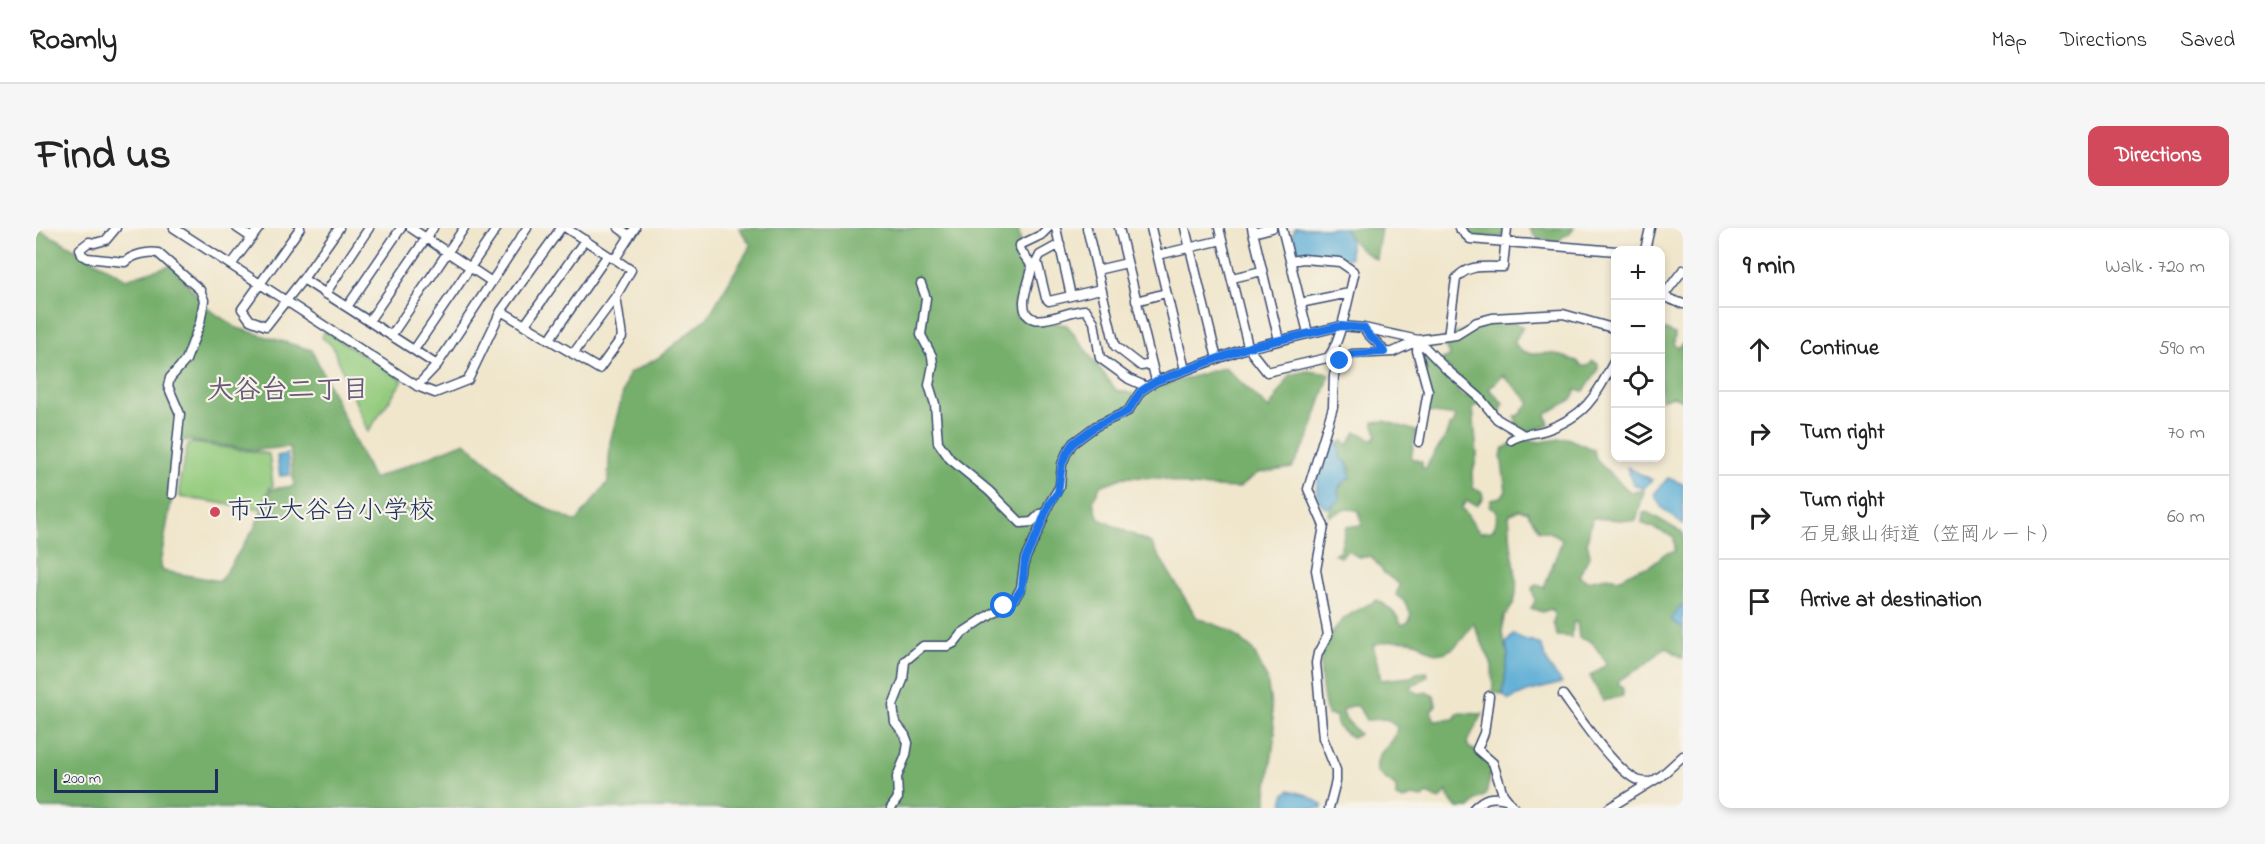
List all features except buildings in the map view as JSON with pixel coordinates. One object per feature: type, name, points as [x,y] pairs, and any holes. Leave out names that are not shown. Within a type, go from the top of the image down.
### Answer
[{"type":"street","points":[[115,228],[106,240],[85,243],[80,249],[82,255],[87,258],[125,262],[128,258],[147,253],[158,253],[200,291],[203,297],[200,323],[186,360],[170,378],[168,386],[180,414],[172,494]]},
{"type":"street","points":[[174,228],[417,387],[435,393],[468,380],[501,311],[561,228]]},
{"type":"street","points":[[237,228],[252,238]]},
{"type":"street","points":[[231,265],[259,228]]},
{"type":"street","points":[[300,228],[242,309],[250,320],[266,326],[339,228]]},
{"type":"street","points":[[325,294],[369,228]]},
{"type":"street","points":[[346,307],[401,228]]},
{"type":"street","points":[[411,228],[492,282]]},
{"type":"street","points":[[369,321],[434,228]]},
{"type":"street","points":[[391,336],[465,228]]},
{"type":"street","points":[[414,350],[472,268],[497,228]]},
{"type":"street","points":[[417,387],[437,365],[527,228]]},
{"type":"street","points":[[566,228],[631,270],[616,296],[573,354]]},
{"type":"street","points":[[549,340],[611,257],[633,232],[619,228]]},
{"type":"street","points":[[1048,228],[1041,235],[1020,245],[1020,250],[1031,263],[1032,268],[1024,303],[1027,313],[1032,318],[1042,320],[1079,309],[1086,310],[1094,322],[1100,358],[1129,379],[1147,387]]},
{"type":"street","points":[[1056,228],[1071,296]]},
{"type":"street","points":[[1087,228],[1115,346],[1141,366],[1152,364]]},
{"type":"street","points":[[1119,228],[1156,381]]},
{"type":"street","points":[[1151,228],[1185,370]]},
{"type":"street","points":[[1185,228],[1217,359]]},
{"type":"street","points":[[1220,228],[1249,347],[1264,370],[1268,372],[1327,358],[1334,350],[1354,275],[1353,271],[1340,262],[1304,258],[1291,261]]},
{"type":"street","points":[[1272,228],[1252,230],[1279,340]]},
{"type":"street","points":[[1282,228],[1308,333]]},
{"type":"street","points":[[1459,228],[1470,239],[1611,251]]},
{"type":"street","points":[[1448,336],[1456,279],[1460,273],[1470,268],[1503,267],[1507,228]]},
{"type":"street","points":[[1646,246],[1650,228]]},
{"type":"street","points":[[524,326],[585,240]]},
{"type":"street","points":[[1158,255],[1222,240]]},
{"type":"street","points":[[1059,244],[1041,255],[1037,261],[1049,302],[1101,289]]},
{"type":"street","points":[[1096,270],[1127,263]]},
{"type":"street","points":[[1665,291],[1683,270]]},
{"type":"street","points":[[1232,278],[1262,271]]},
{"type":"street","points":[[303,279],[437,365]]},
{"type":"street","points":[[921,284],[926,298],[921,335],[932,356],[933,365],[929,385],[935,404],[938,442],[950,459],[989,491],[1021,524],[1032,522],[1040,514],[1045,513]]},
{"type":"street","points":[[1300,303],[1349,292]]},
{"type":"street","points":[[1136,301],[1166,294]]},
{"type":"street","points":[[501,311],[599,369],[622,337],[616,296]]},
{"type":"street","points":[[1665,297],[1683,304]]},
{"type":"street","points":[[1329,808],[1336,781],[1336,770],[1323,738],[1316,663],[1318,653],[1328,635],[1316,570],[1324,526],[1308,489],[1333,407],[1336,368],[1347,356],[1396,350],[1418,340],[1456,335],[1477,322],[1492,318],[1563,314],[1611,328]]},
{"type":"street","points":[[891,808],[898,798],[897,777],[908,743],[895,722],[893,705],[903,680],[905,661],[923,646],[948,646],[954,643],[962,633],[1015,598],[1022,588],[1025,559],[1049,504],[1058,492],[1062,464],[1067,452],[1073,443],[1096,426],[1128,411],[1141,391],[1156,381],[1249,347],[1341,326],[1364,328],[1418,340],[1445,368],[1479,397],[1497,419],[1522,434]]},
{"type":"street","points":[[1364,328],[1366,333],[1382,346],[1384,352]]},
{"type":"street","points":[[1418,340],[1417,351],[1428,391],[1419,442]]},
{"type":"street","points":[[1511,440],[1522,434],[1544,431],[1577,415],[1590,404],[1611,367]]},
{"type":"street","points":[[1563,695],[1626,773],[1639,782],[1651,782]]},
{"type":"street","points":[[1488,696],[1484,733],[1477,749],[1493,763],[1506,799],[1514,808]]},
{"type":"street","points":[[1609,808],[1651,782],[1683,756]]},
{"type":"street","points":[[1474,808],[1488,797],[1506,799]]},
{"type":"green space","points":[[739,228],[1018,228],[1024,261],[1016,317],[1067,325],[1116,390],[1134,394],[1225,367],[1269,409],[1290,375],[1307,371],[1330,374],[1308,439],[1292,468],[1258,473],[1238,488],[1190,486],[1161,478],[1124,477],[1100,486],[1093,501],[1099,519],[1151,543],[1197,618],[1229,630],[1253,650],[1267,679],[1275,733],[1267,808],[36,808],[36,229],[126,279],[171,265],[210,310],[237,328],[312,350],[373,479],[465,442],[532,501],[576,522],[608,482],[610,442],[628,374],[658,358],[708,317],[751,245]],"holes":[[[182,440],[255,450],[290,447],[294,486],[271,489],[254,529],[220,581],[163,571],[160,564]]]},
{"type":"green space","points":[[1344,228],[1381,228],[1376,259],[1357,246]]},
{"type":"green space","points":[[1466,228],[1504,228],[1503,237],[1473,237]]},
{"type":"green space","points":[[1529,228],[1574,228],[1570,234],[1562,237],[1559,243],[1538,238]]},
{"type":"green space","points":[[1512,321],[1523,327],[1514,342],[1520,350],[1532,354],[1552,353],[1577,361],[1582,366],[1588,366],[1593,361],[1598,364],[1598,371],[1584,391],[1576,390],[1571,400],[1546,414],[1549,425],[1527,433],[1518,429],[1515,416],[1520,415],[1530,402],[1503,375],[1489,389],[1503,403],[1499,417],[1440,360],[1450,356],[1442,340],[1477,324]]},
{"type":"green space","points":[[1665,330],[1675,334],[1674,345],[1678,348],[1683,343],[1683,400],[1673,396],[1665,399]]},
{"type":"green space","points":[[325,331],[403,380],[368,432],[332,345],[321,337]]},
{"type":"green space","points":[[1431,358],[1450,376],[1460,393],[1475,397],[1480,402],[1473,408],[1477,455],[1472,476],[1473,488],[1482,492],[1483,498],[1477,505],[1467,501],[1461,508],[1480,532],[1492,531],[1494,528],[1496,510],[1489,506],[1491,499],[1501,497],[1506,491],[1501,455],[1504,448],[1525,439],[1540,442],[1567,438],[1593,449],[1597,461],[1630,492],[1644,491],[1636,521],[1592,518],[1587,542],[1590,555],[1579,576],[1587,581],[1607,577],[1618,579],[1640,568],[1648,567],[1666,553],[1675,551],[1674,537],[1642,523],[1643,513],[1647,512],[1683,533],[1683,605],[1671,619],[1683,628],[1683,658],[1666,647],[1642,667],[1619,680],[1623,696],[1603,701],[1590,676],[1606,662],[1592,642],[1579,638],[1577,622],[1573,623],[1572,637],[1557,636],[1553,622],[1555,616],[1551,609],[1542,612],[1531,608],[1535,601],[1532,588],[1536,585],[1544,587],[1562,541],[1549,532],[1539,530],[1527,511],[1518,510],[1509,515],[1517,582],[1514,601],[1504,616],[1502,634],[1508,654],[1503,695],[1493,692],[1492,665],[1473,623],[1460,642],[1441,653],[1434,653],[1419,643],[1410,641],[1384,642],[1373,645],[1381,680],[1411,677],[1417,673],[1427,672],[1428,676],[1410,688],[1419,694],[1426,692],[1434,696],[1436,705],[1431,711],[1435,721],[1454,719],[1458,713],[1483,714],[1467,742],[1469,748],[1492,765],[1486,795],[1476,800],[1470,808],[1457,808],[1448,797],[1447,791],[1440,800],[1427,794],[1423,798],[1411,796],[1403,800],[1396,797],[1396,787],[1377,772],[1377,764],[1378,757],[1392,740],[1397,727],[1386,719],[1366,720],[1358,706],[1350,706],[1342,710],[1345,718],[1359,734],[1352,738],[1337,726],[1336,716],[1327,715],[1322,688],[1323,652],[1334,630],[1344,619],[1377,600],[1392,611],[1402,625],[1409,622],[1411,614],[1404,601],[1396,595],[1400,585],[1384,573],[1371,556],[1359,557],[1348,550],[1340,557],[1334,554],[1340,550],[1346,527],[1361,525],[1358,510],[1347,509],[1329,516],[1329,513],[1332,506],[1340,499],[1338,491],[1351,470],[1346,461],[1341,459],[1339,443],[1343,441],[1348,445],[1356,432],[1374,439],[1377,434],[1373,422],[1385,421],[1416,431],[1411,458],[1422,462],[1422,468],[1426,468],[1444,439],[1449,426],[1453,425],[1456,416],[1426,412],[1430,401],[1422,361]]},
{"type":"green space","points":[[193,443],[269,454],[273,486],[270,487],[260,509],[180,497],[180,479],[188,445]]},
{"type":"water","points":[[1295,228],[1344,228],[1350,239],[1350,258],[1296,252],[1292,236]]},
{"type":"water","points":[[1330,442],[1339,444],[1341,459],[1346,461],[1351,477],[1340,485],[1338,491],[1340,499],[1331,507],[1325,508],[1317,492],[1318,467],[1325,463],[1325,449]]},
{"type":"water","points":[[287,454],[290,475],[280,476],[277,456]]},
{"type":"water","points":[[1627,467],[1652,480],[1643,489],[1633,484]]},
{"type":"water","points":[[1668,478],[1683,484],[1683,525],[1662,508],[1654,494]]},
{"type":"water","points":[[1683,605],[1683,628],[1671,620]]},
{"type":"water","points":[[1514,634],[1521,639],[1541,645],[1549,666],[1562,683],[1527,692],[1509,700],[1503,695],[1508,654],[1506,643]]},
{"type":"water","points":[[1289,790],[1307,795],[1322,805],[1322,808],[1282,808],[1284,795]]},
{"type":"place","name":"市立大谷台小学校","points":[[215,512]]},
{"type":"district","name":"大谷台二丁目","points":[[288,391]]},
{"type":"route","points":[[1004,606],[1015,598],[1022,588],[1025,559],[1049,504],[1058,492],[1062,464],[1067,452],[1073,443],[1096,426],[1128,411],[1141,391],[1156,381],[1244,349],[1341,326],[1364,328],[1366,333],[1382,346],[1384,352],[1352,354],[1340,361]]}]
